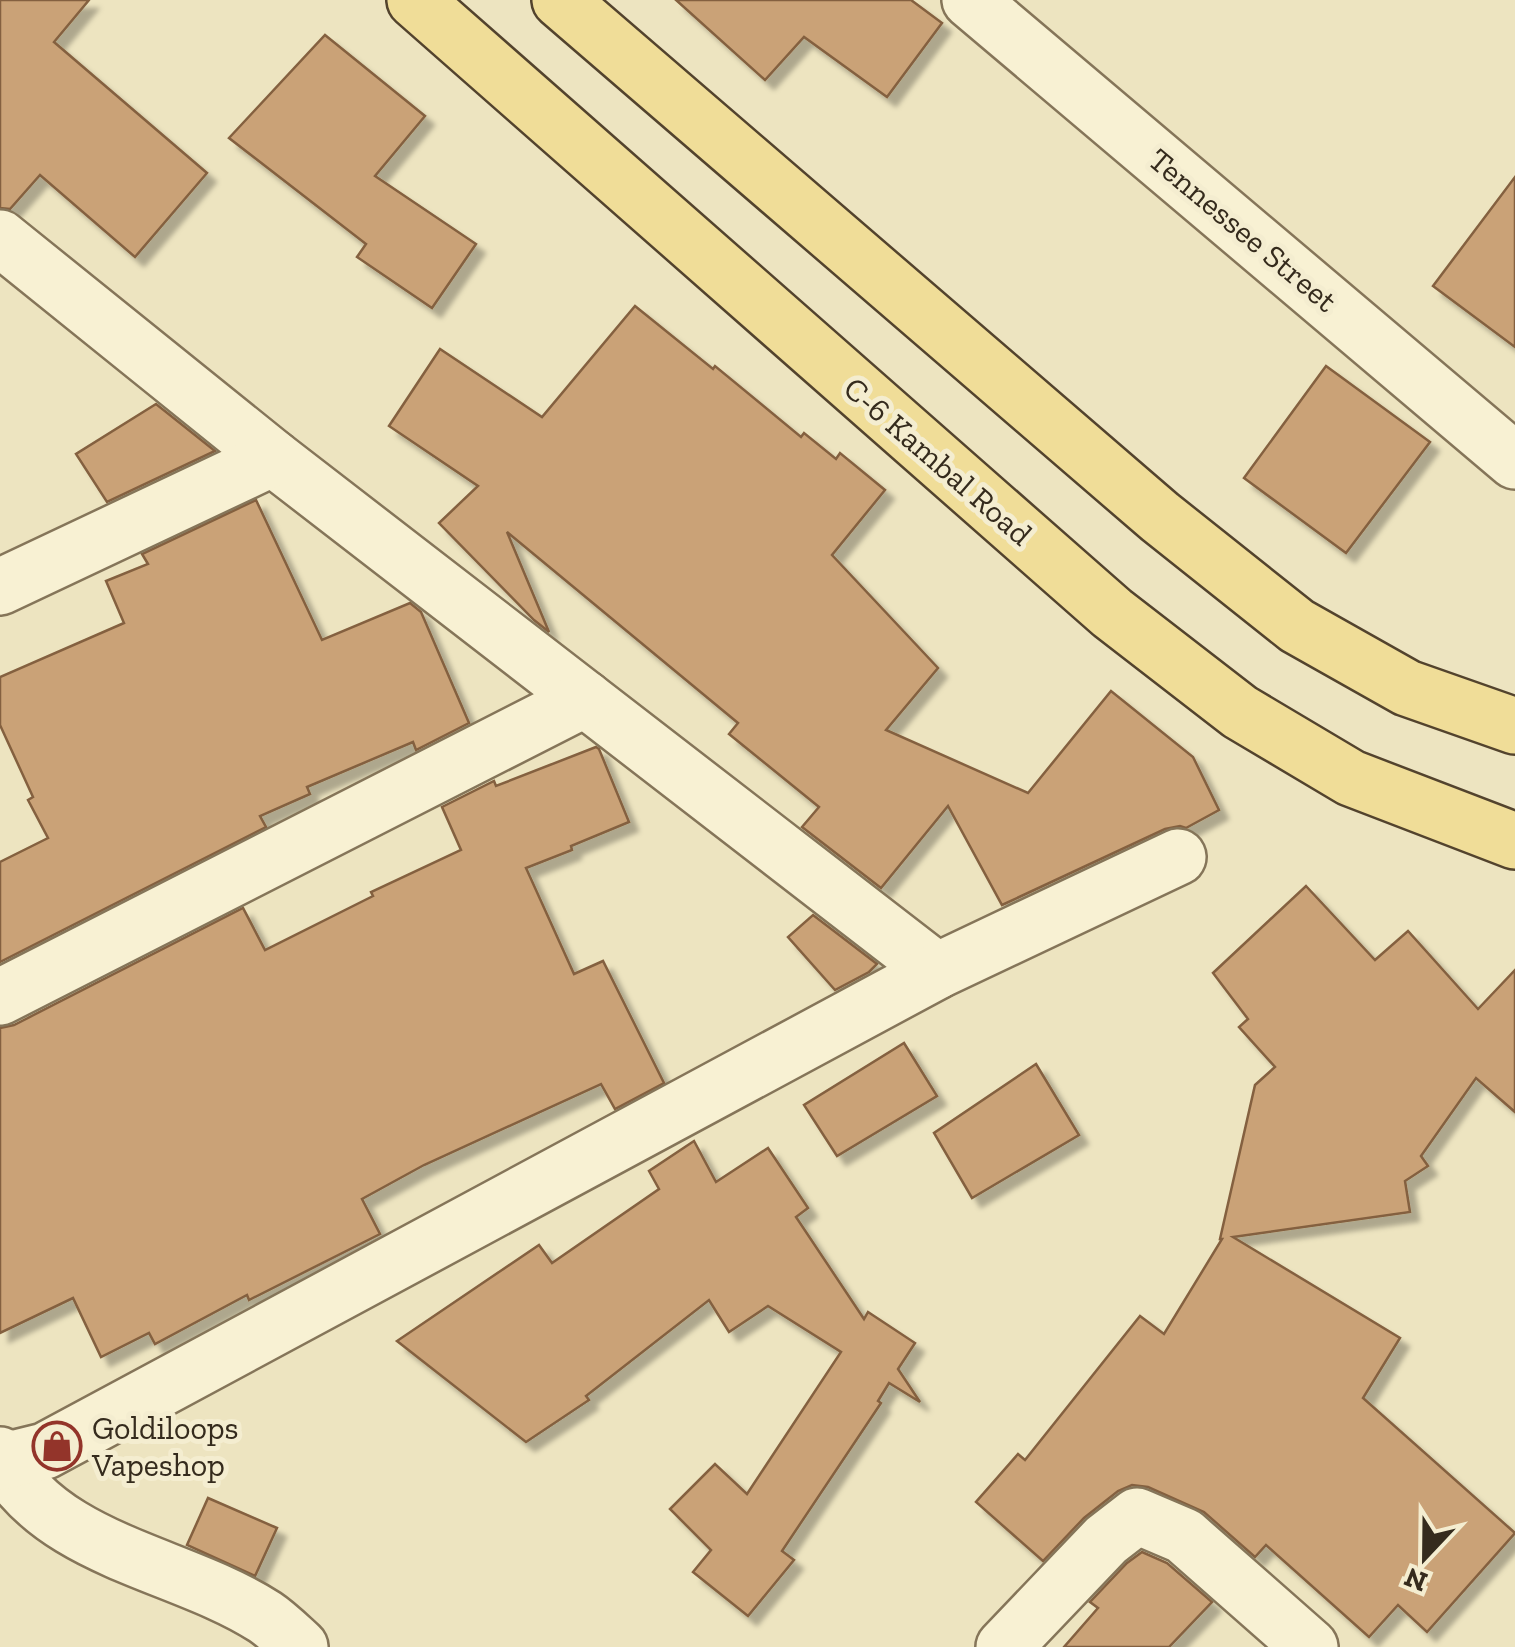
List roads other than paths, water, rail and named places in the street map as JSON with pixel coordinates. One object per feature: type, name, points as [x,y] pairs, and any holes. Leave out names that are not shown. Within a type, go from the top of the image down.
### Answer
[{"type":"main road","name":"C-6 Kambal Road","points":[[415,0],[1112,614],[1240,712],[1352,778],[1515,840]]},
{"type":"main road","points":[[560,0],[1160,518],[1297,626],[1407,688],[1515,726]]},
{"type":"street","name":"Tennessee Street","points":[[970,0],[1515,460]]},
{"type":"street","points":[[0,238],[272,458],[937,971]]},
{"type":"street","points":[[0,587],[272,458]]},
{"type":"street","points":[[0,997],[585,699]]},
{"type":"street","points":[[283,1632],[192,1580],[82,1534],[38,1504],[1,1459],[45,1451],[937,971],[1178,857]]},
{"type":"street","points":[[1004,1647],[1106,1540],[1137,1516],[1184,1536],[1310,1647]]},
{"type":"place","name":"Goldiloops Vapeshop","points":[[57,1446]]}]
